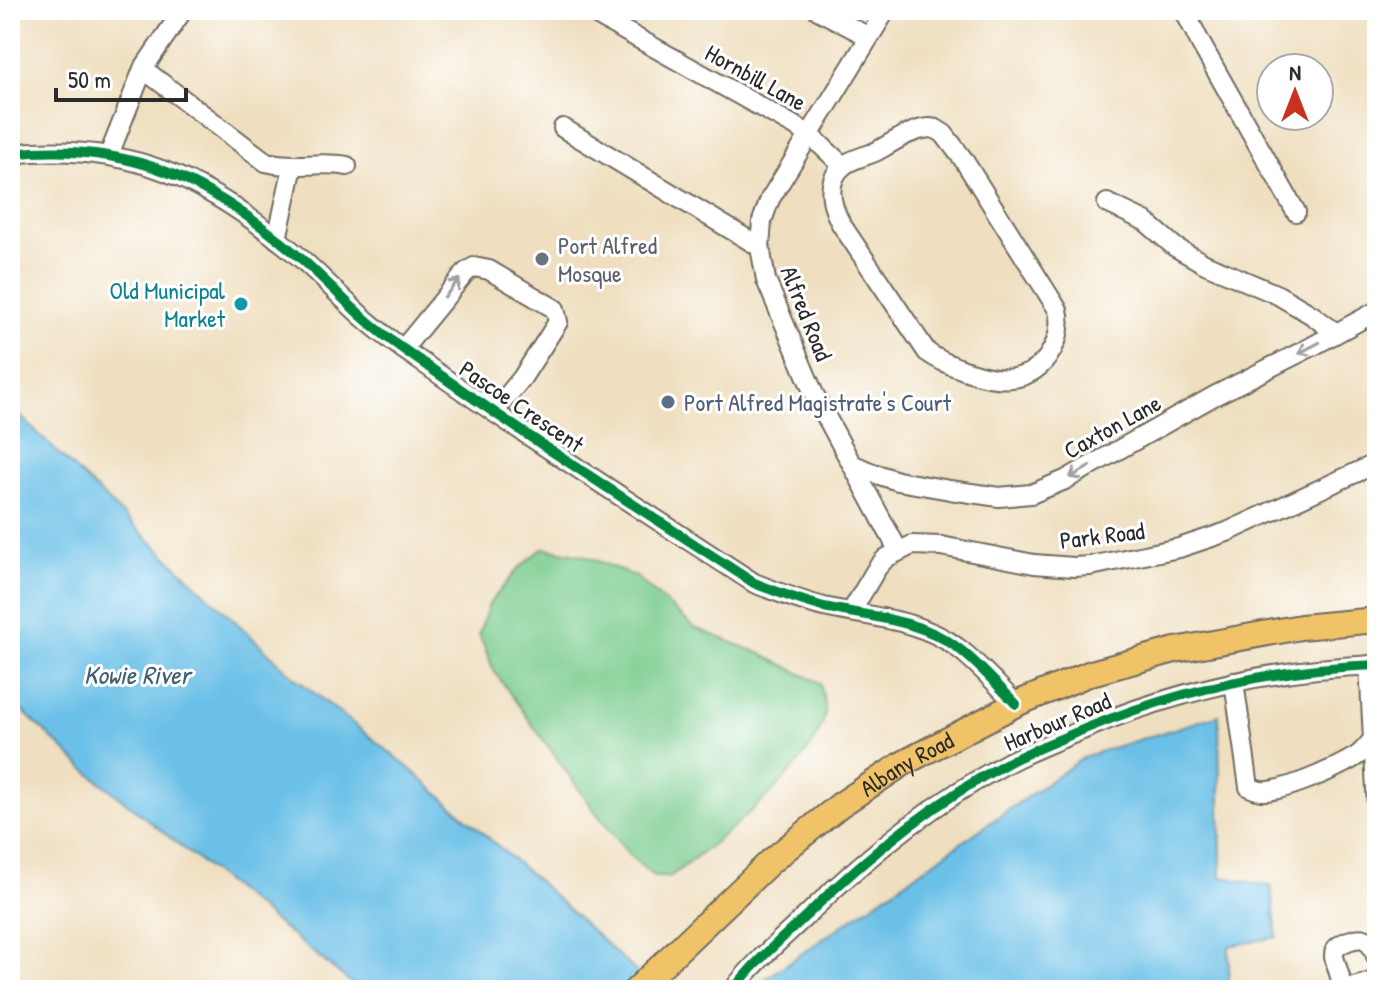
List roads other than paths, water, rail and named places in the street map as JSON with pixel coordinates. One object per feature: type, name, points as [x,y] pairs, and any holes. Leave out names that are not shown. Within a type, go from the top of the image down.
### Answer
[{"type":"main road","name":"Albany Road","points":[[636,990],[770,862],[840,805],[902,764],[1016,704],[1091,673],[1175,650],[1301,627],[1377,620]]},
{"type":"street","points":[[109,155],[143,69],[183,10]]},
{"type":"street","points":[[818,10],[869,37]]},
{"type":"street","name":"Alfred Road","points":[[886,10],[764,212],[760,247],[766,280],[814,394],[898,550]]},
{"type":"street","points":[[1184,10],[1296,212]]},
{"type":"street","name":"Hornbill Lane","points":[[596,15],[809,134],[843,166]]},
{"type":"street","points":[[143,69],[266,162],[293,166],[329,163],[347,166]]},
{"type":"street","points":[[563,128],[760,247]]},
{"type":"street","points":[[920,129],[936,129],[944,134],[1058,310],[1058,335],[1042,365],[1020,378],[995,379],[952,366],[927,352],[833,208],[834,179],[843,166],[920,129]]},
{"type":"street","name":"Pascoe Crescent","points":[[10,154],[74,151],[109,155],[161,169],[226,201],[277,239],[403,349],[754,583],[800,600],[892,619],[941,638],[958,648],[1016,704]]},
{"type":"street","points":[[277,239],[293,166]]},
{"type":"street","points":[[1107,203],[1145,221],[1175,247],[1205,264],[1278,295],[1336,333]]},
{"type":"street","points":[[403,349],[466,272],[474,267],[489,270],[555,309],[558,322],[522,378],[494,412]]},
{"type":"street","name":"Caxton Lane","points":[[852,464],[898,481],[950,490],[999,497],[1031,494],[1065,480],[1214,396],[1377,311]]},
{"type":"street","name":"Park Road","points":[[898,550],[924,544],[1034,564],[1074,567],[1099,564],[1179,548],[1227,532],[1377,463]]},
{"type":"street","points":[[851,612],[877,568],[898,550]]},
{"type":"street","points":[[1373,665],[1377,805]]},
{"type":"street","name":"Harbour Road","points":[[733,990],[825,897],[903,831],[993,772],[1038,749],[1167,699],[1234,682],[1302,670],[1373,665]]},
{"type":"street","points":[[1234,682],[1249,787],[1258,791],[1307,780],[1358,756],[1373,739]]},
{"type":"street","points":[[1377,958],[1363,938],[1337,947],[1334,952],[1344,990],[1377,980]]},
{"type":"water","name":"Kowie River","points":[[10,406],[294,677],[402,762],[656,990],[360,990],[82,767],[10,699]]},
{"type":"water","points":[[1219,715],[1221,877],[1271,886],[1277,937],[1229,946],[1229,988],[769,990],[761,982],[1086,756]]},
{"type":"place","name":"Port Alfred Mosque","points":[[542,259]]},
{"type":"place","name":"Old Municipal Market","points":[[241,304]]},
{"type":"place","name":"Port Alfred Magistrate's Court","points":[[668,402]]}]
